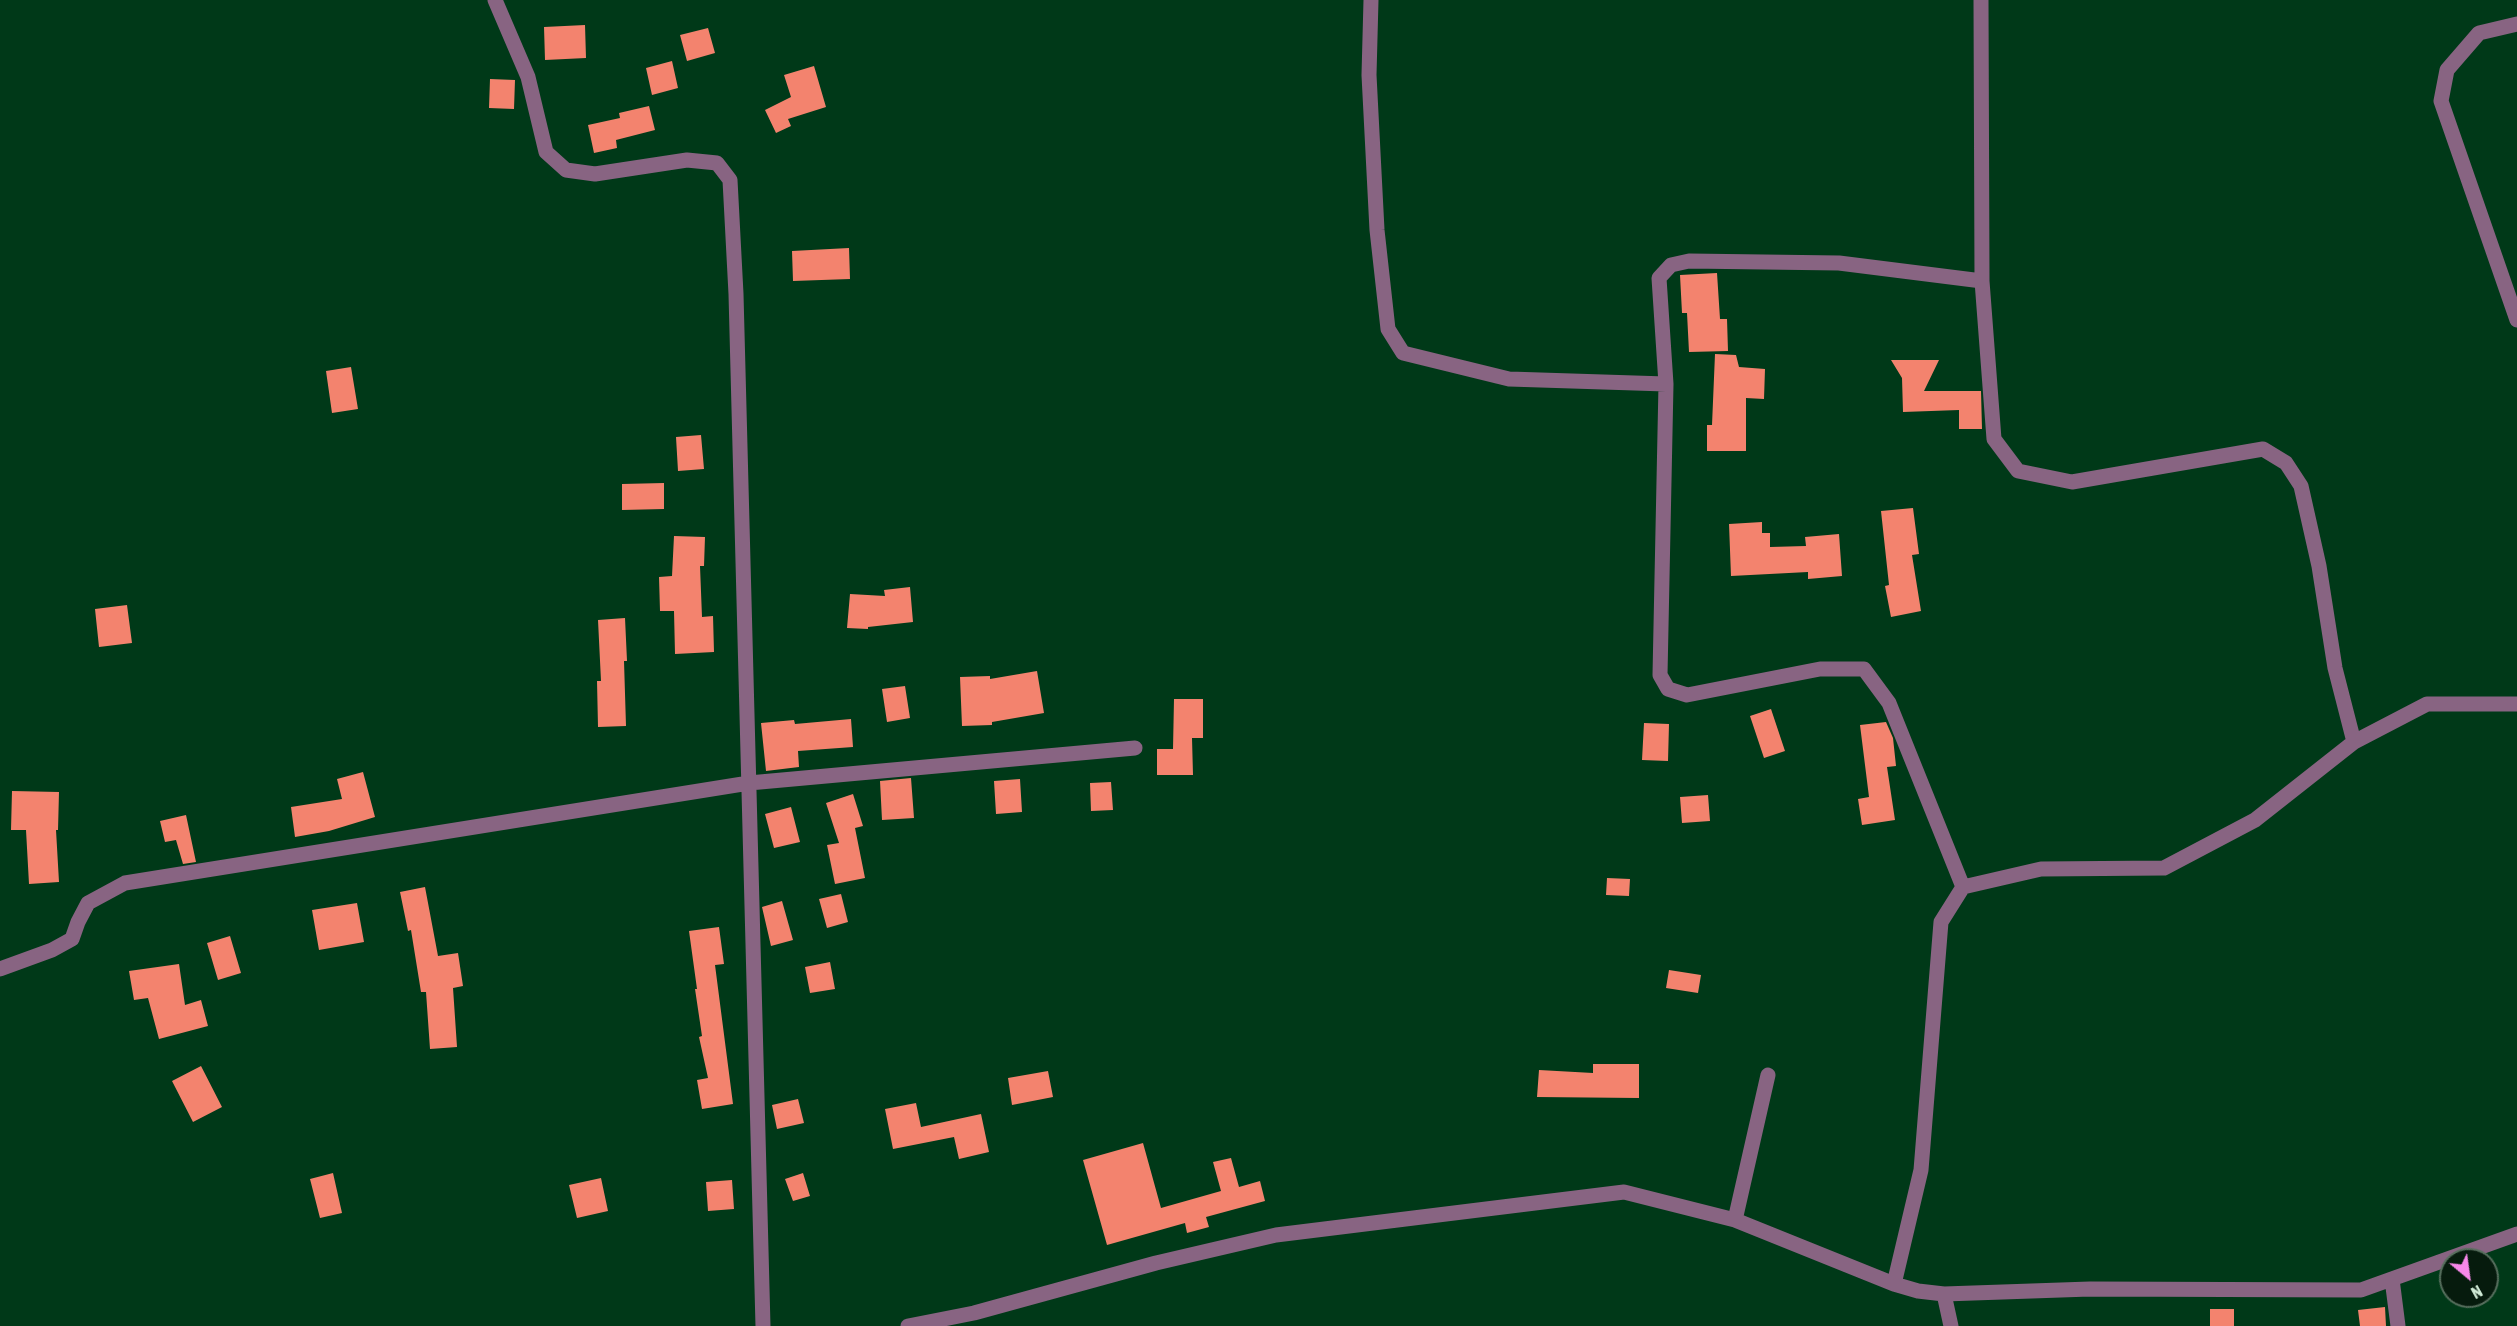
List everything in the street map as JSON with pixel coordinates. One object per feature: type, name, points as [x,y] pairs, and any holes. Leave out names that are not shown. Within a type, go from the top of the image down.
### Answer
[{"type":"street","points":[[495,0],[528,77],[546,152],[566,170],[595,174],[687,160],[717,163],[730,180],[736,294],[763,1326]]},
{"type":"street","points":[[1371,0],[1369,75],[1377,230],[1388,329],[1403,353],[1509,379],[1666,384]]},
{"type":"street","points":[[1981,0],[1982,281],[1994,439],[2018,471],[2072,482],[2264,449],[2286,463],[2301,486],[2319,566],[2335,668],[2354,742]]},
{"type":"street","points":[[2517,24],[2479,33],[2447,70],[2441,101],[2517,320]]},
{"type":"street","points":[[1963,886],[1889,703],[1864,669],[1820,669],[1687,695],[1668,689],[1660,675],[1666,384],[1659,278],[1671,266],[1689,261],[1839,263],[1982,281]]},
{"type":"street","points":[[1894,1284],[1921,1170],[1941,922],[1963,886],[2041,869],[2164,868],[2255,820],[2354,742],[2427,704],[2517,704]]},
{"type":"street","points":[[0,969],[52,950],[72,939],[88,903],[125,883],[748,783],[1135,748]]},
{"type":"street","points":[[1735,1220],[1768,1074]]},
{"type":"street","points":[[908,1326],[974,1313],[1156,1263],[1276,1235],[1624,1192],[1735,1220],[1894,1284],[1918,1291],[1944,1294],[2090,1289],[2361,1290],[2517,1234]]},
{"type":"street","points":[[2392,1279],[2398,1326]]},
{"type":"street","points":[[1944,1294],[1951,1326]]},
{"type":"building","points":[[585,25],[586,58],[545,60],[544,27]]},
{"type":"building","points":[[708,28],[715,53],[687,61],[680,35]]},
{"type":"building","points":[[672,61],[678,88],[652,95],[646,68]]},
{"type":"building","points":[[814,66],[826,107],[788,119],[791,126],[776,133],[765,110],[791,97],[784,75]]},
{"type":"building","points":[[490,79],[515,80],[514,109],[489,108]]},
{"type":"building","points":[[649,106],[655,130],[616,140],[617,148],[594,153],[588,125],[620,118],[619,113]]},
{"type":"building","points":[[849,248],[850,279],[793,281],[792,251]]},
{"type":"building","points":[[1717,273],[1720,319],[1727,319],[1728,351],[1689,352],[1687,313],[1682,313],[1680,275]]},
{"type":"building","points":[[1715,354],[1736,355],[1739,367],[1765,369],[1764,399],[1746,398],[1746,451],[1707,451],[1707,425],[1712,425]]},
{"type":"building","points":[[1891,360],[1939,360],[1924,391],[1981,391],[1982,429],[1959,429],[1959,410],[1903,412],[1902,378]]},
{"type":"building","points":[[351,367],[358,409],[332,413],[326,371]]},
{"type":"building","points":[[701,435],[704,469],[678,471],[676,437]]},
{"type":"building","points":[[664,483],[664,509],[622,510],[622,484]]},
{"type":"building","points":[[1913,508],[1919,554],[1912,555],[1921,611],[1891,617],[1885,586],[1889,585],[1881,511]]},
{"type":"building","points":[[1762,522],[1762,533],[1770,533],[1770,547],[1806,546],[1805,537],[1839,534],[1842,576],[1808,579],[1808,572],[1731,576],[1729,524]]},
{"type":"building","points":[[674,536],[705,537],[704,566],[700,566],[702,617],[713,616],[714,652],[675,654],[674,611],[660,611],[659,577],[672,576]]},
{"type":"building","points":[[910,587],[913,622],[868,627],[868,629],[847,628],[850,594],[885,596],[884,590]]},
{"type":"building","points":[[127,605],[132,643],[99,647],[95,609]]},
{"type":"building","points":[[625,618],[626,726],[598,727],[597,681],[601,681],[598,620]]},
{"type":"building","points":[[1037,671],[1044,713],[992,722],[992,725],[962,726],[960,677],[990,676],[990,679]]},
{"type":"building","points":[[905,686],[910,718],[887,722],[882,689]]},
{"type":"building","points":[[1174,699],[1203,699],[1203,738],[1192,738],[1193,775],[1157,775],[1157,749],[1173,749]]},
{"type":"building","points":[[1771,709],[1785,751],[1764,758],[1750,716]]},
{"type":"building","points":[[851,719],[853,747],[798,751],[799,767],[766,771],[761,723],[794,720],[795,724]]},
{"type":"building","points":[[1886,722],[1893,738],[1896,766],[1887,767],[1895,820],[1862,825],[1858,799],[1869,797],[1860,725]]},
{"type":"building","points":[[1644,723],[1669,724],[1668,761],[1642,760]]},
{"type":"building","points":[[363,772],[375,817],[329,831],[295,837],[291,807],[342,799],[337,779]]},
{"type":"building","points":[[911,778],[914,818],[882,820],[880,781]]},
{"type":"building","points":[[1020,779],[1022,812],[996,814],[994,781]]},
{"type":"building","points":[[1111,782],[1113,810],[1091,811],[1090,783]]},
{"type":"building","points":[[12,791],[59,792],[58,830],[56,830],[59,882],[29,884],[26,830],[11,830]]},
{"type":"building","points":[[853,794],[863,826],[855,828],[865,878],[835,884],[827,845],[839,843],[826,803]]},
{"type":"building","points":[[1708,795],[1710,821],[1682,823],[1680,797]]},
{"type":"building","points":[[791,807],[800,842],[774,848],[765,814]]},
{"type":"building","points":[[186,815],[196,862],[183,864],[176,840],[165,842],[160,821]]},
{"type":"building","points":[[1607,878],[1630,879],[1629,896],[1606,895]]},
{"type":"building","points":[[425,887],[438,956],[458,953],[463,986],[453,988],[457,1047],[430,1049],[426,992],[421,992],[411,930],[408,931],[400,892]]},
{"type":"building","points":[[841,894],[848,922],[827,928],[819,899]]},
{"type":"building","points":[[782,901],[793,940],[771,946],[762,907]]},
{"type":"building","points":[[357,903],[364,942],[319,950],[312,910]]},
{"type":"building","points":[[719,927],[724,964],[715,965],[733,1104],[702,1109],[697,1080],[708,1078],[699,1037],[702,1036],[689,931]]},
{"type":"building","points":[[230,936],[241,973],[218,980],[207,943]]},
{"type":"building","points":[[830,962],[835,989],[810,993],[805,967]]},
{"type":"building","points":[[179,964],[185,1005],[201,1000],[208,1026],[159,1039],[148,998],[134,1000],[129,971]]},
{"type":"building","points":[[1669,970],[1701,975],[1698,993],[1666,988]]},
{"type":"building","points":[[1593,1064],[1639,1064],[1639,1098],[1537,1097],[1539,1070],[1593,1073]]},
{"type":"building","points":[[201,1066],[222,1107],[193,1122],[172,1081]]},
{"type":"building","points":[[1048,1071],[1053,1097],[1012,1105],[1008,1078]]},
{"type":"building","points":[[798,1099],[804,1123],[777,1129],[772,1105]]},
{"type":"building","points":[[916,1103],[921,1127],[981,1114],[989,1152],[959,1159],[954,1137],[893,1149],[885,1109]]},
{"type":"building","points":[[1143,1143],[1161,1208],[1221,1191],[1213,1162],[1231,1158],[1239,1187],[1260,1181],[1265,1201],[1206,1217],[1209,1227],[1187,1233],[1185,1223],[1107,1245],[1083,1160]]},
{"type":"building","points":[[333,1173],[342,1213],[320,1218],[310,1179]]},
{"type":"building","points":[[803,1173],[810,1196],[793,1201],[785,1179]]},
{"type":"building","points":[[601,1178],[608,1211],[577,1218],[569,1185]]},
{"type":"building","points":[[732,1180],[734,1209],[708,1211],[706,1182]]},
{"type":"building","points":[[2385,1307],[2386,1326],[2360,1326],[2358,1310]]},
{"type":"building","points":[[2210,1309],[2234,1309],[2234,1326],[2210,1326]]}]
